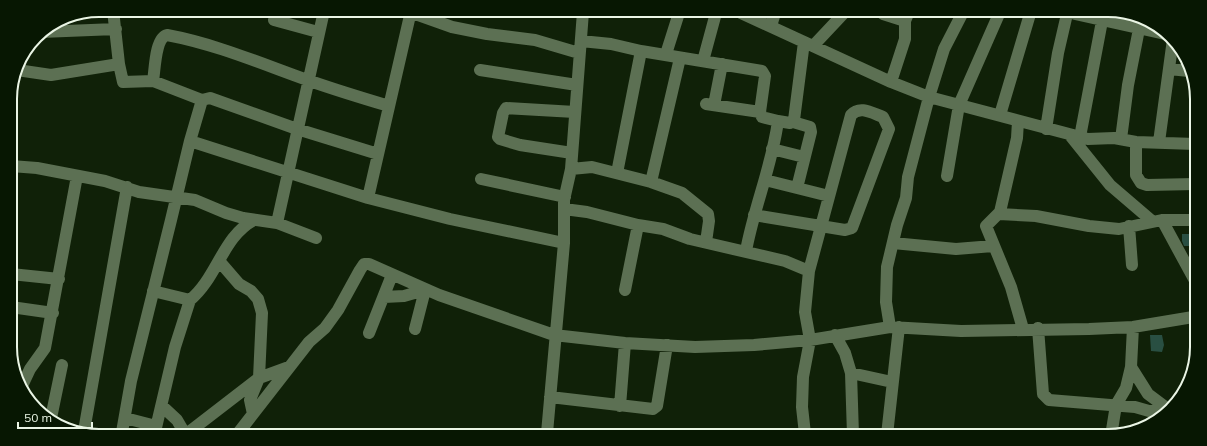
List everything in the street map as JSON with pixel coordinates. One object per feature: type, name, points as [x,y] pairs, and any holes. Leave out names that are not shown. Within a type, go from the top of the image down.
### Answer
[{"type":"street","points":[[114,17],[119,64],[123,82],[153,81],[202,100],[210,98],[297,129],[378,154]]},
{"type":"street","points":[[277,223],[322,17]]},
{"type":"street","points":[[368,198],[409,17]]},
{"type":"street","points":[[424,17],[452,27],[487,34],[580,47],[611,44],[641,51],[722,64],[764,73],[765,76],[760,112],[762,117],[778,121],[793,122],[810,128],[797,188]]},
{"type":"street","points":[[547,429],[554,335],[564,242],[564,203],[571,169],[583,17]]},
{"type":"street","points":[[666,54],[678,17]]},
{"type":"street","points":[[703,61],[715,17]]},
{"type":"street","points":[[750,17],[891,82],[929,97],[1088,140],[1121,139],[1136,142],[1190,144]]},
{"type":"street","points":[[771,26],[773,17]]},
{"type":"street","points":[[793,122],[808,44],[839,17]]},
{"type":"street","points":[[891,82],[905,39],[906,17]]},
{"type":"street","points":[[888,429],[892,382],[894,327],[886,302],[887,267],[906,198],[908,177],[929,97],[944,49],[960,17]]},
{"type":"street","points":[[947,176],[959,105],[998,17]]},
{"type":"street","points":[[1000,115],[1029,17]]},
{"type":"street","points":[[1046,129],[1058,53],[1066,17]]},
{"type":"street","points":[[1092,17],[1139,29],[1153,30]]},
{"type":"street","points":[[274,20],[318,32]]},
{"type":"street","points":[[1080,137],[1108,20]]},
{"type":"street","points":[[53,32],[116,29]]},
{"type":"street","points":[[1121,139],[1128,85],[1139,29]]},
{"type":"street","points":[[153,81],[158,47],[162,38],[167,35],[194,40],[234,52],[309,80],[389,106]]},
{"type":"street","points":[[1159,142],[1172,48]]},
{"type":"street","points":[[617,173],[641,51]]},
{"type":"street","points":[[651,182],[680,58]]},
{"type":"street","points":[[22,71],[51,75],[119,64]]},
{"type":"street","points":[[722,64],[710,105],[760,112]]},
{"type":"street","points":[[1169,68],[1185,70]]},
{"type":"street","points":[[480,70],[577,85]]},
{"type":"street","points":[[123,429],[131,382],[190,142],[202,100]]},
{"type":"street","points":[[572,153],[520,145],[500,139],[498,136],[503,113],[506,108],[575,112]]},
{"type":"street","points":[[754,215],[821,226],[845,230],[852,228],[889,130],[883,117],[860,109],[851,115],[829,196],[821,226],[809,271],[805,312],[810,340],[803,377],[802,407],[804,429]]},
{"type":"street","points":[[746,251],[754,215],[765,180],[778,121]]},
{"type":"street","points":[[1018,121],[1017,138],[999,214],[986,225],[993,246],[1011,287],[1022,329]]},
{"type":"street","points":[[1069,134],[1110,186],[1157,220],[1190,273]]},
{"type":"street","points":[[190,142],[368,198],[450,219],[564,242]]},
{"type":"street","points":[[1136,142],[1136,175],[1141,183],[1147,185],[1190,184]]},
{"type":"street","points":[[772,149],[804,157]]},
{"type":"street","points":[[17,166],[37,168],[105,181],[139,192],[195,200],[226,214],[277,223],[316,238]]},
{"type":"street","points":[[571,169],[592,167],[651,182],[682,193],[708,214],[706,242]]},
{"type":"street","points":[[24,381],[30,369],[45,348],[53,313],[77,176]]},
{"type":"street","points":[[481,179],[564,203],[588,212],[638,225],[663,229],[690,239],[785,261],[809,271]]},
{"type":"street","points":[[765,180],[829,196]]},
{"type":"street","points":[[85,427],[127,187]]},
{"type":"street","points":[[999,214],[1036,216],[1090,226],[1119,229],[1157,220],[1190,220]]},
{"type":"street","points":[[125,418],[156,429],[175,347],[190,300],[197,294],[220,262],[228,245],[243,226],[254,220]]},
{"type":"street","points":[[625,290],[638,225]]},
{"type":"street","points":[[1128,226],[1132,265]]},
{"type":"street","points":[[893,243],[956,248],[993,246]]},
{"type":"street","points":[[220,262],[239,284],[251,291],[258,299],[262,313],[259,378],[250,400],[253,414]]},
{"type":"street","points":[[240,429],[309,342],[325,328],[338,310],[364,264],[369,264],[425,290],[554,335],[625,343],[695,347],[754,345],[810,340],[894,327],[961,330],[1133,327],[1190,318]]},
{"type":"street","points":[[17,275],[59,279]]},
{"type":"street","points":[[369,333],[392,275]]},
{"type":"street","points":[[384,297],[404,296],[425,290]]},
{"type":"street","points":[[415,329],[425,290]]},
{"type":"street","points":[[153,291],[190,300]]},
{"type":"street","points":[[17,308],[53,313]]},
{"type":"street","points":[[1112,429],[1116,406],[1126,388],[1131,367],[1133,327]]},
{"type":"street","points":[[1038,328],[1043,394],[1045,398],[1049,400],[1159,411]]},
{"type":"street","points":[[836,335],[845,353],[851,374],[853,429]]},
{"type":"street","points":[[620,406],[625,343]]},
{"type":"street","points":[[550,397],[653,410],[657,406],[666,345]]},
{"type":"street","points":[[52,414],[62,365]]},
{"type":"street","points":[[194,429],[259,378],[289,367]]},
{"type":"street","points":[[1131,367],[1148,394],[1161,410]]},
{"type":"street","points":[[851,374],[892,382]]},
{"type":"street","points":[[162,406],[177,420],[182,429]]},
{"type":"building","points":[[1182,234],[1190,234],[1190,246],[1184,246]]},
{"type":"building","points":[[1150,335],[1162,335],[1164,345],[1162,352],[1151,351]]}]
